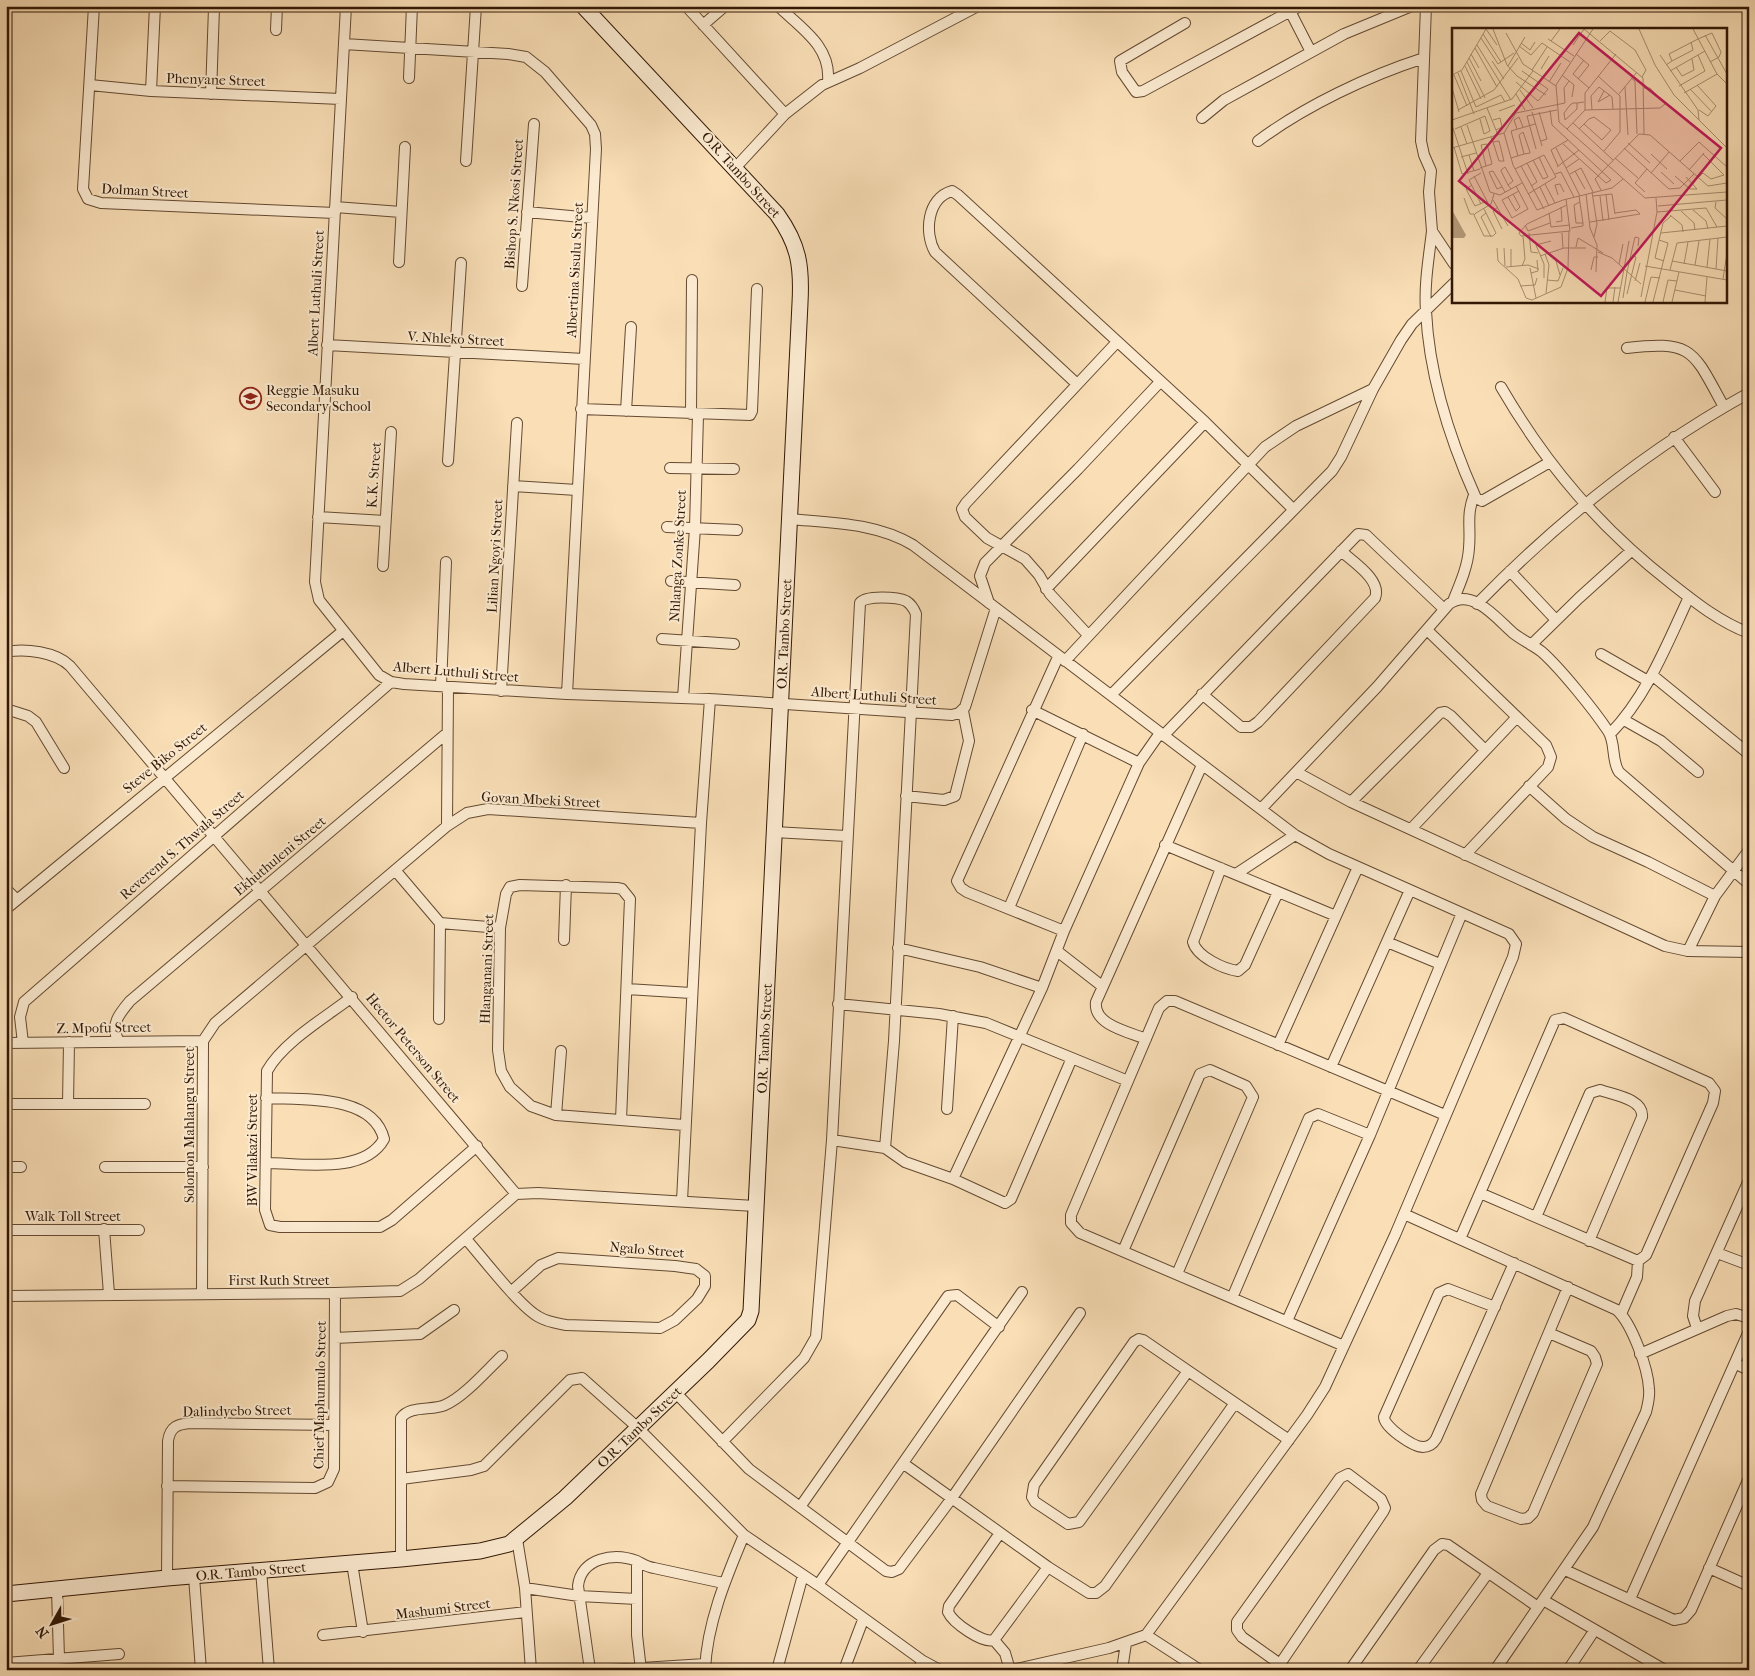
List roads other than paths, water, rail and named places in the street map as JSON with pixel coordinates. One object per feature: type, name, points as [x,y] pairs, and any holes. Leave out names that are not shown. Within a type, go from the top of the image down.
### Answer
[{"type":"street","name":"Dolman Street","points":[[94,6],[82,189],[92,201],[101,203],[401,212]]},
{"type":"street","points":[[152,91],[155,6]]},
{"type":"street","points":[[276,30],[277,6]]},
{"type":"street","name":"Albert Luthuli Street","points":[[346,6],[318,517],[316,589],[320,600],[379,675],[391,682],[501,691],[710,699],[952,715],[963,710]]},
{"type":"street","points":[[408,78],[412,6]]},
{"type":"street","points":[[466,161],[476,6]]},
{"type":"street","name":"O.R. Tambo Street","points":[[6,1594],[167,1578],[401,1559],[493,1548],[509,1544],[565,1498],[748,1320],[751,1311],[781,704],[801,286],[800,260],[793,239],[777,214],[736,167],[583,6]]},
{"type":"street","points":[[686,6],[785,114]]},
{"type":"street","points":[[703,25],[725,6]]},
{"type":"street","points":[[778,6],[821,48],[828,63],[828,81]]},
{"type":"street","points":[[736,167],[785,114],[828,81],[865,66],[978,6]]},
{"type":"street","points":[[1202,118],[1224,100],[1310,52],[1357,27],[1412,6]]},
{"type":"street","points":[[1426,6],[1421,141],[1424,155],[1431,171],[1429,192],[1432,231],[1426,276],[1426,310],[1434,368],[1443,406],[1477,500],[1482,501],[1550,462]]},
{"type":"street","points":[[211,94],[214,8]]},
{"type":"street","points":[[1185,23],[1120,61],[1122,72],[1136,92],[1143,91],[1288,9],[1310,52]]},
{"type":"street","name":"Albertina Sisulu Street","points":[[344,44],[508,54],[526,57],[545,72],[591,125],[596,141],[567,694]]},
{"type":"street","points":[[1258,142],[1279,126],[1347,90],[1388,71],[1424,58]]},
{"type":"street","name":"Phenyane Street","points":[[90,86],[152,91],[341,99]]},
{"type":"street","name":"Bishop S. Nkosi Street","points":[[522,286],[534,124]]},
{"type":"street","points":[[399,262],[405,147]]},
{"type":"street","points":[[1077,384],[935,252],[929,234],[930,215],[935,204],[949,192],[958,195],[1205,422],[1293,509]]},
{"type":"street","points":[[527,212],[592,218]]},
{"type":"street","points":[[1432,231],[1452,261]]},
{"type":"street","points":[[448,462],[461,263]]},
{"type":"street","name":"Nhlanga Zonke Street","points":[[683,698],[688,641],[696,469],[692,280]]},
{"type":"street","points":[[1111,695],[1336,466],[1373,389],[1400,340],[1426,310],[1452,285]]},
{"type":"street","points":[[581,409],[750,415],[752,411],[757,289]]},
{"type":"street","points":[[626,411],[631,326]]},
{"type":"street","points":[[1088,635],[1046,589],[1039,575],[1025,559],[987,538],[963,513],[963,506],[1117,342]]},
{"type":"street","name":"V. Nhleko Street","points":[[327,345],[584,359]]},
{"type":"street","points":[[1626,348],[1658,345],[1683,348],[1701,367],[1724,407]]},
{"type":"street","points":[[906,796],[944,800],[955,796],[969,741],[963,710],[968,700],[992,605],[981,581],[981,572],[985,563],[1160,382]]},
{"type":"street","points":[[1501,387],[1550,462],[1584,503],[1632,551],[1689,597],[1723,620],[1749,633]]},
{"type":"street","points":[[1064,931],[963,890],[957,881],[1032,710],[1061,659],[1088,635],[1265,447],[1296,426],[1373,389]]},
{"type":"street","points":[[1477,604],[1510,570],[1584,503],[1674,437],[1745,395],[1749,406]]},
{"type":"street","points":[[1046,589],[1205,422]]},
{"type":"street","name":"Lilian Ngoyi Street","points":[[501,691],[518,423]]},
{"type":"street","name":"K.K. Street","points":[[383,566],[391,432]]},
{"type":"street","points":[[1674,437],[1715,492]]},
{"type":"street","points":[[670,468],[734,469]]},
{"type":"street","points":[[513,486],[577,490]]},
{"type":"street","points":[[1261,810],[1298,773],[1453,601],[1468,559],[1470,546],[1468,513],[1474,495]]},
{"type":"street","name":"K.K. Street","points":[[318,517],[385,521]]},
{"type":"street","points":[[790,519],[872,528],[900,538],[930,556],[1061,659],[1295,835],[1314,847],[1509,934],[1515,940],[1516,948],[1404,1214],[1325,1387],[1289,1440],[1146,1635],[1126,1643],[1050,1665],[1011,1670],[1004,1653],[994,1640]]},
{"type":"street","points":[[667,527],[737,530]]},
{"type":"street","points":[[953,1179],[1042,988],[1064,931],[1138,763],[1162,734],[1356,535],[1363,534],[1444,609]]},
{"type":"street","points":[[1202,694],[1241,727],[1248,728],[1258,722],[1375,598],[1376,591],[1373,582],[1341,551]]},
{"type":"street","points":[[1531,645],[1632,551]]},
{"type":"street","points":[[446,562],[444,687],[447,733],[448,826]]},
{"type":"street","points":[[1510,570],[1556,620]]},
{"type":"street","points":[[671,580],[735,585]]},
{"type":"street","points":[[1610,734],[1624,720],[1650,678],[1689,597]]},
{"type":"street","points":[[722,1442],[798,1364],[810,1349],[816,1337],[832,1140],[853,709],[862,600],[868,598],[908,602],[916,614],[895,1010],[885,1148]]},
{"type":"street","points":[[1453,601],[1467,599],[1477,604],[1553,664],[1610,734],[1619,772],[1749,884]]},
{"type":"street","points":[[1427,630],[1546,745],[1551,757],[1548,767],[1465,855]]},
{"type":"street","name":"Steve Biko Street","points":[[6,909],[343,631]]},
{"type":"street","points":[[662,638],[734,644]]},
{"type":"street","name":"Hector Peterson Street","points":[[6,652],[49,654],[62,659],[308,945],[516,1194]]},
{"type":"street","points":[[1601,654],[1650,678],[1749,754]]},
{"type":"street","name":"Reverend S. Thwala Street","points":[[23,1043],[20,1016],[24,1002],[391,682]]},
{"type":"street","points":[[682,1201],[684,1125],[700,823],[710,699]]},
{"type":"street","points":[[6,709],[28,716],[36,722],[64,768]]},
{"type":"street","points":[[1032,710],[1138,763]]},
{"type":"street","points":[[1351,802],[1440,713],[1445,712],[1451,716],[1485,750]]},
{"type":"street","points":[[1411,829],[1517,717]]},
{"type":"street","points":[[1624,720],[1649,732],[1698,772]]},
{"type":"street","name":"Ekhuthuleni Street","points":[[118,1040],[115,1028],[116,1020],[130,1001],[447,733]]},
{"type":"street","points":[[1009,908],[1083,734]]},
{"type":"street","points":[[1146,1039],[1101,1018],[1096,1006],[1102,986],[1202,765]]},
{"type":"street","points":[[1298,773],[1351,802],[1665,946],[1688,951],[1749,952]]},
{"type":"street","points":[[1529,786],[1566,820],[1593,838],[1648,862],[1715,896]]},
{"type":"street","name":"Govan Mbeki Street","points":[[308,945],[394,870],[467,813],[483,809],[700,823]]},
{"type":"street","points":[[774,832],[846,836]]},
{"type":"street","points":[[1236,874],[1295,835]]},
{"type":"street","points":[[1166,845],[1336,916]]},
{"type":"street","points":[[1688,951],[1715,896],[1749,850]]},
{"type":"street","points":[[1278,1045],[1358,867]]},
{"type":"street","points":[[1222,868],[1193,942],[1200,954],[1227,968],[1238,971],[1245,965],[1278,892]]},
{"type":"street","points":[[394,870],[440,923],[439,1019]]},
{"type":"street","points":[[564,940],[566,886]]},
{"type":"street","name":"Hlanganani Street","points":[[621,1120],[630,907],[628,895],[617,888],[566,886],[510,887],[506,894],[500,928],[498,1050],[501,1071],[510,1087],[524,1101],[539,1110],[556,1115],[684,1125]]},
{"type":"street","points":[[6,889],[18,900]]},
{"type":"street","points":[[1331,1067],[1410,890]]},
{"type":"street","points":[[1287,1321],[1370,1135],[1462,913]]},
{"type":"street","points":[[440,923],[500,928]]},
{"type":"street","points":[[1387,942],[1440,964]]},
{"type":"street","name":"Solomon Mahlangu Street","points":[[202,1293],[202,1041],[215,1023],[308,945]]},
{"type":"street","points":[[898,948],[980,967],[1042,988]]},
{"type":"street","points":[[1057,951],[1102,986]]},
{"type":"street","points":[[627,990],[691,993]]},
{"type":"street","name":"BW Vilakazi Street","points":[[352,997],[293,1042],[272,1062],[267,1071],[265,1210],[270,1225],[280,1228],[380,1227],[392,1220],[477,1146]]},
{"type":"street","points":[[1344,1346],[1080,1233],[1073,1226],[1070,1220],[1159,1008],[1165,1002],[1171,1000],[1445,1115]]},
{"type":"street","points":[[838,1004],[953,1016],[986,1023],[1128,1081]]},
{"type":"street","points":[[947,1109],[953,1016]]},
{"type":"street","points":[[1460,1239],[1553,1023],[1558,1018],[1564,1018],[1704,1081],[1715,1091],[1713,1103],[1646,1255],[1638,1261],[1637,1277],[1621,1314]]},
{"type":"street","name":"Z. Mpofu Street","points":[[6,1043],[118,1040],[202,1041]]},
{"type":"street","points":[[68,1104],[69,1042]]},
{"type":"street","points":[[556,1115],[561,1052]]},
{"type":"street","points":[[832,1140],[885,1148],[905,1162],[953,1179],[1001,1202],[1009,1201],[1072,1058]]},
{"type":"street","points":[[1123,1251],[1200,1074],[1210,1070],[1250,1088],[1253,1097],[1177,1274]]},
{"type":"street","points":[[1536,1218],[1590,1093],[1600,1090],[1638,1104],[1642,1110],[1642,1117],[1589,1241]]},
{"type":"street","points":[[266,1098],[338,1103],[358,1108],[373,1119],[382,1132],[384,1139],[380,1146],[368,1155],[350,1163],[266,1163]]},
{"type":"street","points":[[6,1104],[145,1104]]},
{"type":"street","points":[[1232,1298],[1309,1118],[1318,1114],[1370,1135]]},
{"type":"street","points":[[6,1167],[21,1167]]},
{"type":"street","points":[[105,1167],[203,1167]]},
{"type":"street","points":[[1697,1328],[1693,1316],[1695,1301],[1749,1180]]},
{"type":"street","points":[[516,1194],[538,1193],[755,1206]]},
{"type":"street","points":[[1480,1193],[1638,1261]]},
{"type":"street","name":"First Ruth Street","points":[[6,1296],[400,1291],[419,1279],[516,1194]]},
{"type":"street","points":[[1404,1214],[1568,1287],[1609,1306],[1621,1314],[1630,1328],[1640,1354],[1649,1387],[1646,1412],[1600,1514],[1565,1570],[1494,1670]]},
{"type":"street","points":[[104,1229],[109,1294]]},
{"type":"street","name":"Walk Toll Street","points":[[6,1230],[140,1230]]},
{"type":"street","name":"Ngalo Street","points":[[466,1239],[512,1291],[534,1314],[553,1322],[660,1328],[675,1320],[697,1299],[705,1286],[705,1276],[696,1269],[675,1266],[558,1258],[541,1265],[512,1291]]},
{"type":"street","points":[[1717,1253],[1749,1265]]},
{"type":"street","points":[[1495,1308],[1448,1289],[1438,1293],[1384,1417],[1384,1423],[1389,1428],[1420,1447],[1433,1443],[1495,1308],[1514,1263]]},
{"type":"street","points":[[1549,1333],[1591,1352],[1597,1364],[1533,1513],[1528,1518],[1521,1519],[1487,1506],[1482,1500],[1481,1494],[1568,1287]]},
{"type":"street","points":[[818,1585],[846,1542],[904,1464],[1022,1292]]},
{"type":"street","name":"Chief Maphumulo Street","points":[[167,1486],[315,1488],[324,1485],[332,1477],[334,1469],[335,1293]]},
{"type":"street","points":[[800,1508],[948,1296],[957,1295],[999,1327]]},
{"type":"street","points":[[335,1338],[420,1334],[454,1310]]},
{"type":"street","points":[[675,1392],[750,1469],[886,1571],[896,1571],[952,1498],[1080,1313]]},
{"type":"street","points":[[1640,1354],[1731,1315],[1749,1318]]},
{"type":"street","points":[[1630,1599],[1736,1364],[1749,1331]]},
{"type":"street","points":[[1188,1371],[1079,1522],[1075,1525],[1068,1524],[1034,1502],[1032,1497],[1034,1485],[1135,1341],[1143,1340],[1289,1440]]},
{"type":"street","points":[[401,1559],[400,1422],[403,1414],[448,1404],[502,1356]]},
{"type":"street","points":[[1736,1364],[1749,1370]]},
{"type":"street","points":[[401,1479],[471,1470],[484,1466],[570,1380],[578,1377],[586,1380],[637,1427],[744,1535],[818,1585],[920,1665],[940,1670]]},
{"type":"street","points":[[904,1464],[1048,1568],[1089,1593],[1096,1594],[1102,1590],[1235,1403]]},
{"type":"street","name":"Dalindyebo Street","points":[[167,1578],[169,1433],[179,1424],[334,1424]]},
{"type":"street","points":[[1348,1474],[1381,1499],[1385,1508],[1278,1667],[1239,1634],[1237,1622],[1340,1478],[1348,1474]]},
{"type":"street","points":[[1565,1570],[1674,1620],[1684,1618],[1691,1610],[1749,1478]]},
{"type":"street","points":[[994,1640],[983,1640],[951,1618],[947,1609],[1000,1533]]},
{"type":"street","points":[[610,1670],[705,1667],[724,1583],[744,1535]]},
{"type":"street","points":[[517,1539],[525,1588],[531,1670]]},
{"type":"street","points":[[1350,1670],[1439,1545],[1448,1545],[1488,1573],[1540,1604],[1594,1631],[1647,1666],[1665,1670]]},
{"type":"street","points":[[590,1670],[579,1596],[579,1576],[592,1561],[626,1558],[649,1567],[724,1583]]},
{"type":"street","points":[[637,1561],[636,1599],[641,1669]]},
{"type":"street","points":[[352,1563],[363,1632]]},
{"type":"street","points":[[994,1640],[1048,1568]]},
{"type":"street","points":[[1709,1568],[1749,1586]]},
{"type":"street","points":[[261,1570],[269,1670]]},
{"type":"street","points":[[1418,1670],[1488,1573]]},
{"type":"street","points":[[777,1670],[803,1575]]},
{"type":"street","points":[[194,1577],[201,1670]]},
{"type":"street","points":[[525,1588],[579,1596],[636,1599]]},
{"type":"street","points":[[57,1589],[59,1659]]},
{"type":"street","name":"Mashumi Street","points":[[323,1635],[363,1632],[526,1612]]},
{"type":"street","points":[[844,1670],[863,1620]]},
{"type":"street","points":[[1568,1670],[1594,1631]]},
{"type":"street","points":[[1146,1635],[1200,1670]]},
{"type":"street","points":[[1122,1670],[1126,1643]]},
{"type":"street","points":[[6,1663],[118,1654]]},
{"type":"place","name":"Reggie Masuku Secondary School","points":[[250,398]]}]
